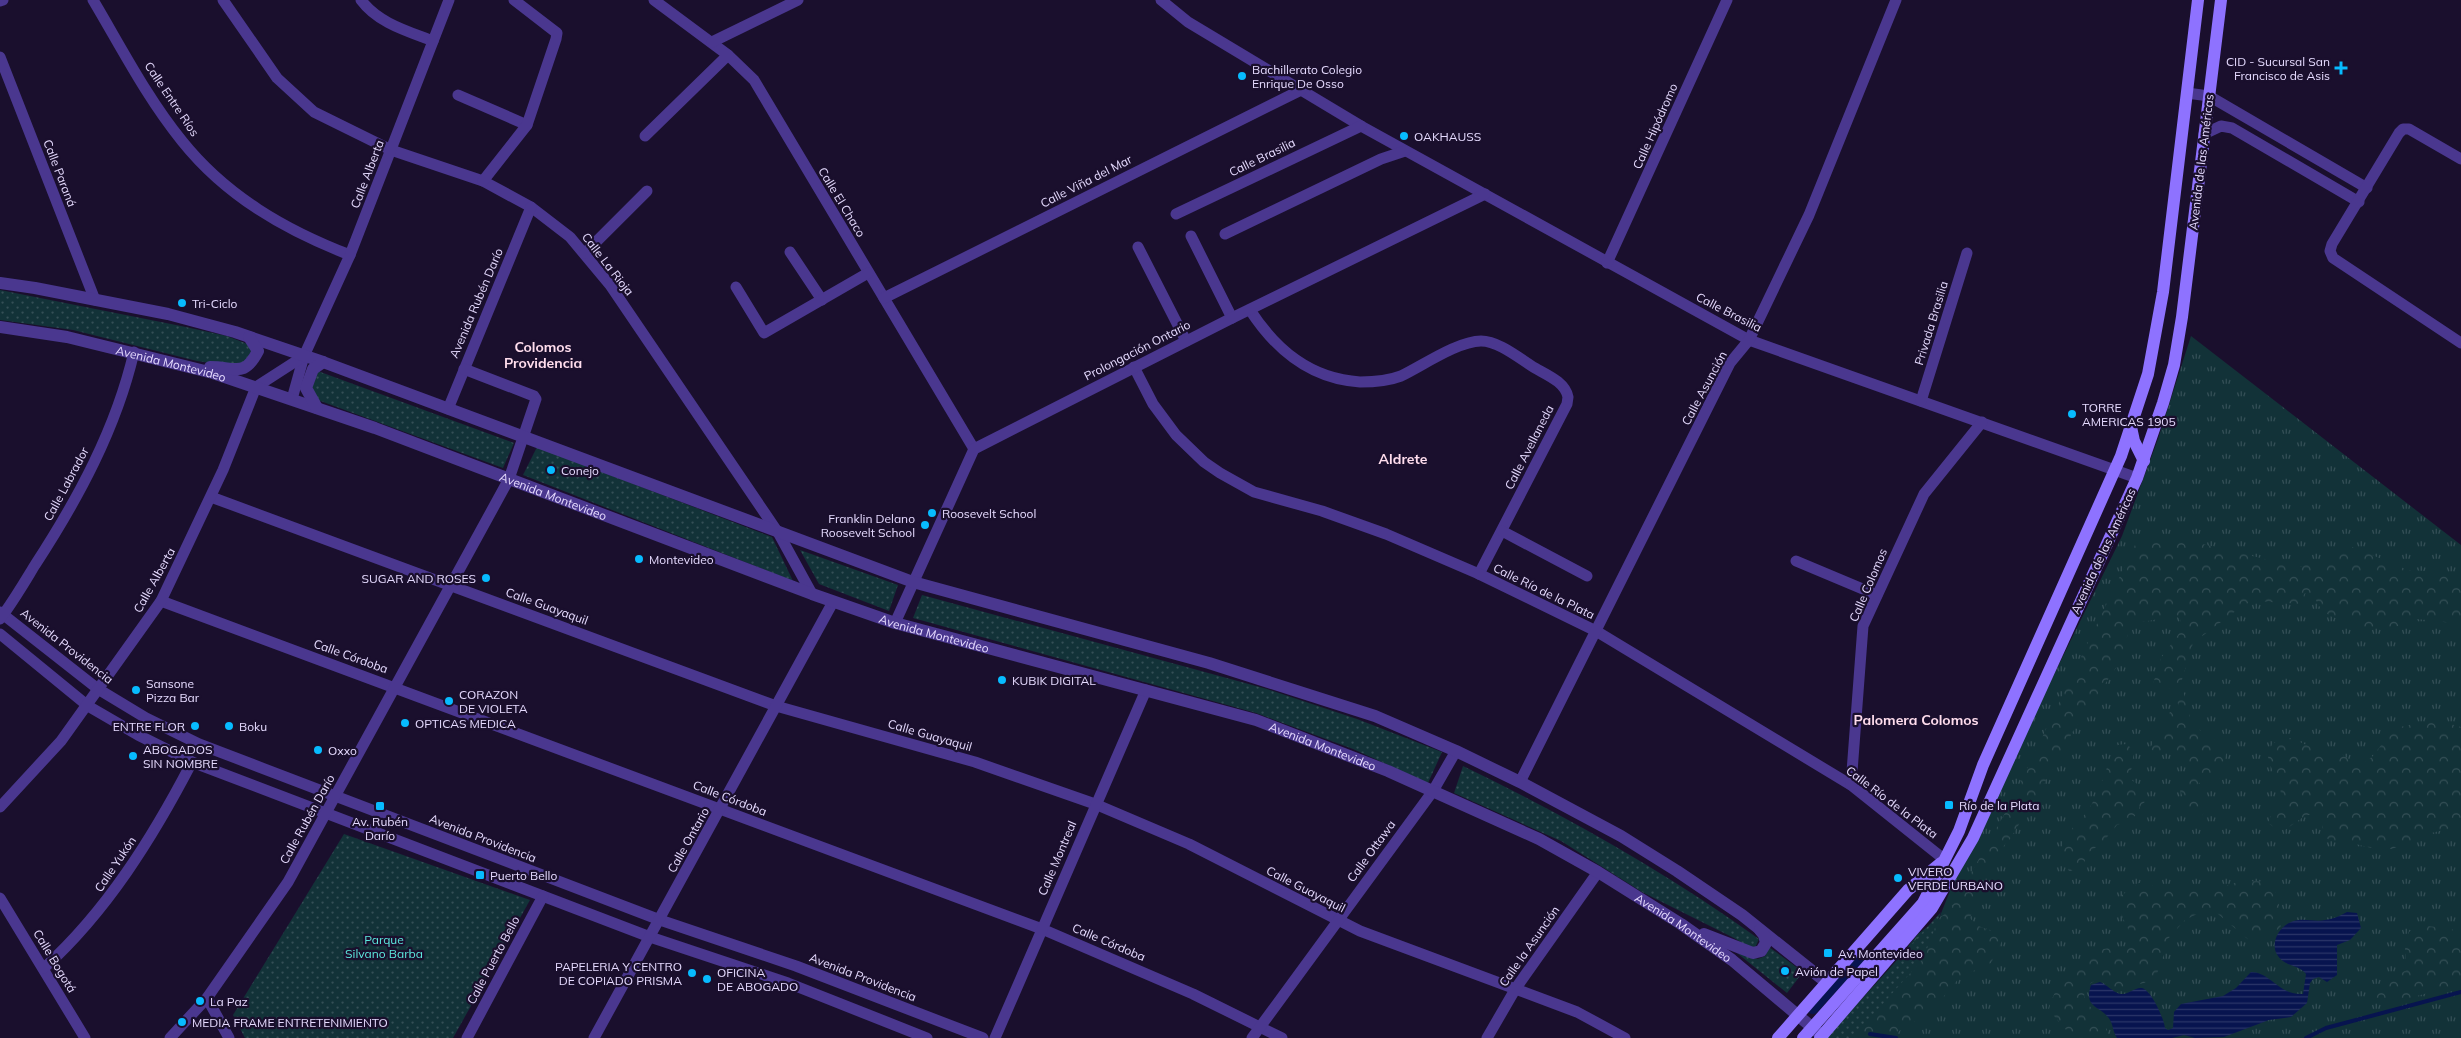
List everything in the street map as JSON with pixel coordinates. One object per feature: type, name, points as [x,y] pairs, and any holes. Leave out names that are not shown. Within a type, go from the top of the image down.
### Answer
[{"type":"main road","name":"Avenida de las Américas","points":[[1803,1038],[1922,903],[1959,830],[1983,765],[2115,469],[2148,374],[2163,292],[2198,0]]},
{"type":"main road","name":"Avenida de las Américas","points":[[1821,1037],[1932,908],[1957,869],[1973,838],[2144,460],[2174,365],[2181,325],[2221,0]]},
{"type":"main road","points":[[2131,422],[2134,441],[2144,460]]},
{"type":"main road","name":"Avenida de las Américas","points":[[1778,1038],[1797,1014],[1908,890],[1945,860]]},
{"type":"street","name":"Calle Entre Ríos","points":[[93,0],[165,118],[182,141],[214,176],[277,222],[299,234],[350,255]]},
{"type":"street","name":"Calle La Rioja","points":[[223,0],[277,78],[314,112],[391,150],[483,181],[551,221],[585,253],[610,285],[779,534],[812,594]]},
{"type":"street","points":[[361,0],[381,18],[400,29],[433,41]]},
{"type":"street","name":"Calle Alberta","points":[[292,399],[304,356],[350,255],[449,0]]},
{"type":"street","points":[[483,181],[527,125],[557,34],[514,0]]},
{"type":"street","name":"Calle El Chaco","points":[[654,0],[712,42],[754,80],[974,449]]},
{"type":"street","points":[[712,42],[798,0]]},
{"type":"street","name":"Calle Brasilia","points":[[1161,0],[1188,22],[1361,126],[1749,340],[2137,478]]},
{"type":"street","name":"Calle Hipódromo","points":[[1607,263],[1727,0]]},
{"type":"street","name":"Calle Asunción","points":[[1520,782],[1730,363],[1749,340],[1809,215],[1896,0]]},
{"type":"street","points":[[645,136],[728,55]]},
{"type":"street","name":"Calle Paraná","points":[[0,57],[95,300]]},
{"type":"street","name":"Calle Viña del Mar","points":[[884,298],[1301,90]]},
{"type":"street","points":[[2187,93],[2209,96],[2367,188]]},
{"type":"street","points":[[458,96],[527,125]]},
{"type":"street","name":"Calle Brasilia","points":[[1176,214],[1361,126]]},
{"type":"street","points":[[2204,134],[2221,126],[2232,128],[2359,202]]},
{"type":"street","points":[[2461,159],[2409,129],[2403,129],[2398,133],[2359,202],[2332,244],[2330,251],[2333,258],[2461,343]]},
{"type":"street","points":[[2294,163],[2302,150]]},
{"type":"street","points":[[1225,234],[1381,159],[1406,151]]},
{"type":"street","points":[[585,253],[647,191]]},
{"type":"street","name":"Prolongación Ontario","points":[[974,449],[1232,318],[1485,194]]},
{"type":"street","name":"Avenida Rubén Darío","points":[[448,409],[531,208]]},
{"type":"street","points":[[1191,236],[1232,318]]},
{"type":"street","points":[[1138,246],[1186,341]]},
{"type":"street","points":[[790,252],[822,300]]},
{"type":"street","name":"Privada Brasilia","points":[[1921,401],[1967,252]]},
{"type":"street","points":[[736,287],[764,333],[868,273]]},
{"type":"street","points":[[0,284],[36,288],[168,314],[248,336],[323,362],[779,534],[913,582],[1209,663],[1374,716],[1456,751],[1520,782],[1621,836],[1678,871],[1759,928],[1826,982]]},
{"type":"street","name":"Calle Avellaneda","points":[[1250,310],[1263,330],[1285,354],[1316,372],[1344,380],[1370,382],[1398,377],[1458,347],[1482,341],[1497,346],[1562,385],[1567,391],[1567,404],[1480,574]]},
{"type":"street","name":"Avenida Montevideo","points":[[0,327],[67,337],[134,352],[256,387],[509,479],[833,602],[895,623],[1256,720],[1433,791],[1539,839],[1598,872],[1681,924],[1732,960],[1797,1014],[1821,1037]]},
{"type":"street","points":[[195,368],[243,369],[250,366],[258,351],[248,336]]},
{"type":"street","name":"Calle Labrador","points":[[1,615],[51,540],[90,473],[127,383],[134,352]]},
{"type":"street","points":[[256,387],[304,356]]},
{"type":"street","points":[[317,408],[306,388],[313,370],[323,362]]},
{"type":"street","name":"Calle Río de la Plata","points":[[1134,367],[1153,404],[1176,435],[1204,462],[1220,473],[1254,492],[1364,526],[1480,574],[1596,632],[1851,785],[1945,860]]},
{"type":"street","name":"Calle Rubén Darío","points":[[170,1038],[208,998],[288,882],[509,479],[536,399],[534,396],[464,369]]},
{"type":"street","name":"Calle Alberta","points":[[0,807],[61,741],[88,706],[161,601],[211,496],[256,387]]},
{"type":"street","name":"Calle Colomos","points":[[1851,785],[1864,626],[1924,494],[1982,422]]},
{"type":"street","points":[[895,623],[974,449]]},
{"type":"street","name":"Calle Guayaquil","points":[[211,496],[776,706],[975,762],[1095,804],[1189,844],[1337,921],[1407,950],[1516,988],[1577,1012],[1625,1038]]},
{"type":"street","points":[[1502,531],[1587,576]]},
{"type":"street","points":[[1796,561],[1877,595]]},
{"type":"street","name":"Calle Córdoba","points":[[161,601],[1042,929],[1127,964],[1282,1038]]},
{"type":"street","name":"Calle Ontario","points":[[594,1038],[833,602]]},
{"type":"street","name":"Avenida Providencia","points":[[1,615],[98,689],[146,718],[200,744],[660,920],[796,966],[983,1038]]},
{"type":"street","points":[[0,634],[88,706],[138,735],[192,762],[650,937],[788,982],[927,1038]]},
{"type":"street","name":"Calle Montreal","points":[[995,1038],[1146,690]]},
{"type":"street","name":"Calle Ottawa","points":[[1252,1038],[1433,791],[1456,751]]},
{"type":"street","name":"Calle Yukón","points":[[44,968],[66,948],[102,908],[148,840],[192,762]]},
{"type":"street","name":"Calle la Asunción","points":[[1487,1038],[1516,988],[1598,872]]},
{"type":"street","name":"Calle Puerto Bello","points":[[467,1038],[543,896]]},
{"type":"street","name":"Calle Bogotá","points":[[0,898],[85,1038]]},
{"type":"street","points":[[1681,924],[1753,953],[1761,950],[1766,943],[1764,934],[1759,928]]},
{"type":"street","points":[[208,998],[229,1038]]},
{"type":"green space","points":[[0,290],[227,336],[255,347],[243,368],[197,361],[73,330],[0,320]]},
{"type":"green space","points":[[2191,336],[2461,545],[2461,1038],[1851,1038],[1923,959],[1959,868],[2122,536],[2158,439]]},
{"type":"green space","points":[[315,370],[514,443],[503,468],[315,399],[310,391]]},
{"type":"green space","points":[[537,447],[772,537],[793,581],[523,475]]},
{"type":"green space","points":[[2173,537],[2299,567],[2315,562],[2329,562],[2353,547],[2408,570],[2461,573],[2461,624],[2417,619],[2390,629],[2361,627],[2330,616],[2321,609],[2314,597],[2305,593],[2299,604],[2257,601],[2245,604],[2193,643],[2181,683],[2192,724],[2210,738],[2225,744],[2226,754],[2221,779],[2209,775],[2197,785],[2195,791],[2207,809],[2194,823],[2179,788],[2190,775],[2189,758],[2174,749],[2149,750],[2170,712],[2179,709],[2175,690],[2153,684],[2161,658],[2183,628],[2180,619],[2174,614],[2167,614],[2154,620],[2135,623],[2128,631],[2124,656],[2073,731],[2057,762],[2010,839],[1981,871],[1978,880],[1979,893],[1972,910],[1974,913],[1969,917],[1976,925],[1999,934],[2002,941],[1991,963],[1960,977],[1928,1015],[1903,1027],[1893,1038],[1835,1038],[1918,934],[1950,910],[2009,806],[2135,545],[2146,538]]},
{"type":"green space","points":[[800,550],[898,585],[889,611],[819,584]]},
{"type":"green space","points":[[922,595],[1267,689],[1357,719],[1442,752],[1428,783],[1353,749],[1256,713],[913,618]]},
{"type":"green space","points":[[2423,722],[2447,723],[2461,727],[2461,826],[2427,834],[2392,849],[2376,849],[2347,842],[2331,841],[2325,837],[2321,821],[2314,815],[2306,815],[2285,830],[2275,828],[2268,823],[2281,799],[2279,785],[2270,766],[2268,756],[2272,744],[2283,738],[2291,738],[2324,753],[2343,755],[2354,763],[2363,764],[2400,727]]},
{"type":"green space","points":[[2124,744],[2129,746],[2133,753],[2133,764],[2129,778],[2145,790],[2146,801],[2140,806],[2137,814],[2129,821],[2117,825],[2103,842],[2088,853],[2083,865],[2077,871],[2069,871],[2062,851],[2063,843],[2094,800],[2114,749],[2118,745]]},
{"type":"green space","points":[[1463,766],[1540,805],[1652,868],[1759,939],[1754,950],[1642,892],[1561,841],[1454,793]]},
{"type":"green space","name":"Parque Silvano Barba","points":[[344,834],[530,900],[453,1038],[245,1038],[233,1015]]},
{"type":"green space","points":[[2257,881],[2271,884],[2276,893],[2283,920],[2280,928],[2260,941],[2250,941],[2218,914],[2205,910],[2185,920],[2167,940],[2161,965],[2155,977],[2144,983],[2119,989],[2096,980],[2088,985],[2084,996],[2090,1007],[2102,1021],[2109,1038],[2073,1038],[2049,1010],[2058,987],[2076,965],[2098,951],[2110,948],[2122,949],[2129,943],[2131,935],[2119,910],[2122,895],[2139,883],[2173,890],[2199,887],[2212,890],[2234,883]]},
{"type":"green space","points":[[1941,912],[1923,959],[1852,1038],[1826,1038]]},
{"type":"green space","points":[[2428,926],[2452,929],[2461,939],[2461,984],[2391,1003],[2376,1001],[2376,993],[2384,989],[2396,975],[2407,970],[2405,948],[2409,932],[2416,927]]},
{"type":"green space","points":[[1769,947],[1803,972],[1787,993],[1737,953],[1758,959],[1765,956]]},
{"type":"shaded area","points":[[2347,912],[2357,913],[2361,928],[2350,940],[2337,945],[2337,975],[2327,982],[2319,977],[2313,979],[2310,983],[2307,1003],[2291,1017],[2269,1020],[2224,1037],[2195,1038],[2184,1035],[2172,1038],[2117,1038],[2110,1020],[2091,1003],[2089,998],[2091,985],[2100,982],[2120,994],[2142,988],[2150,994],[2160,1012],[2165,1028],[2168,1030],[2173,1028],[2174,1012],[2181,1004],[2223,996],[2236,988],[2251,972],[2264,976],[2281,988],[2295,994],[2303,994],[2306,974],[2300,969],[2284,962],[2278,956],[2275,945],[2278,933],[2293,921],[2328,920]]},
{"type":"waterway","points":[[1813,1008],[1859,958]]},
{"type":"waterway","points":[[2306,1038],[2326,1028],[2461,992]]},
{"type":"waterway","points":[[1870,1034],[1896,1038]]},
{"type":"place","name":"CID - Sucursal San Francisco de Asis","points":[[2341,68]]},
{"type":"place","name":"Bachillerato Colegio Enrique De Osso","points":[[1242,76]]},
{"type":"place","name":"OAKHAUSS","points":[[1404,136]]},
{"type":"place","name":"Tri-Ciclo","points":[[182,303]]},
{"type":"place","name":"TORRE AMERICAS 1905","points":[[2072,414]]},
{"type":"place","name":"Conejo","points":[[551,470]]},
{"type":"place","name":"Roosevelt School","points":[[932,513]]},
{"type":"place","name":"Franklin Delano Roosevelt School","points":[[925,525]]},
{"type":"place","name":"Montevideo","points":[[639,559]]},
{"type":"place","name":"SUGAR AND ROSES","points":[[486,578]]},
{"type":"place","name":"KUBIK DIGITAL","points":[[1002,680]]},
{"type":"place","name":"Sansone Pizza Bar","points":[[136,690]]},
{"type":"place","name":"CORAZON DE VIOLETA","points":[[449,701]]},
{"type":"place","name":"OPTICAS MEDICA","points":[[405,723]]},
{"type":"place","name":"ENTRE FLOR","points":[[195,726]]},
{"type":"place","name":"Boku","points":[[229,726]]},
{"type":"place","name":"Oxxo","points":[[318,750]]},
{"type":"place","name":"ABOGADOS SIN NOMBRE","points":[[133,756]]},
{"type":"place","name":"Río de la Plata","points":[[1949,805]]},
{"type":"place","name":"Av. Rubén Darío","points":[[380,806]]},
{"type":"place","name":"Puerto Bello","points":[[480,875]]},
{"type":"place","name":"VIVERO VERDE URBANO","points":[[1898,878]]},
{"type":"place","name":"Av. Montevideo","points":[[1828,953]]},
{"type":"place","name":"Avión de Papel","points":[[1785,971]]},
{"type":"place","name":"PAPELERIA Y CENTRO DE COPIADO PRISMA","points":[[692,973]]},
{"type":"place","name":"OFICINA DE ABOGADO","points":[[707,979]]},
{"type":"place","name":"La Paz","points":[[200,1001]]},
{"type":"place","name":"MEDIA FRAME ENTRETENIMIENTO","points":[[182,1022]]},
{"type":"district","name":"Colomos Providencia","points":[[543,356]]},
{"type":"district","name":"Aldrete","points":[[1403,459]]},
{"type":"district","name":"Palomera Colomos","points":[[1916,720]]}]
